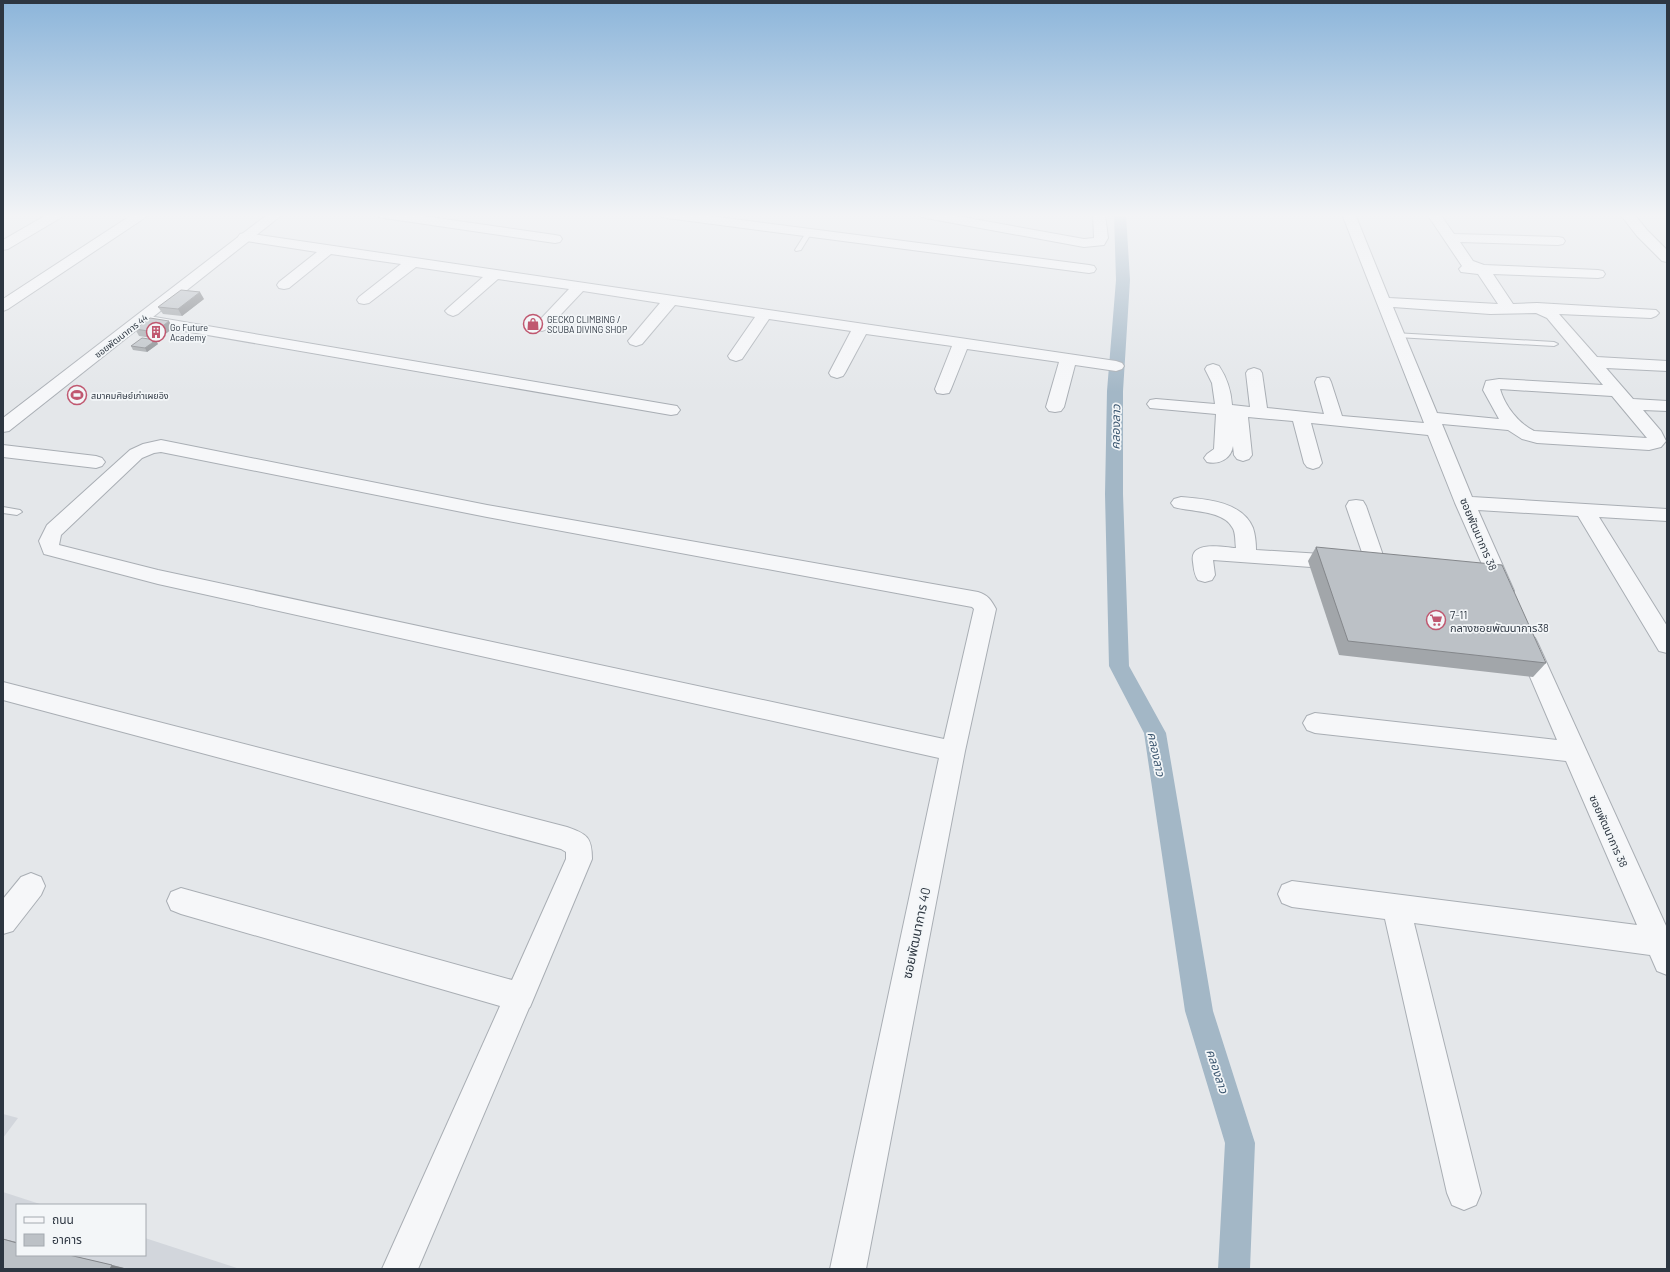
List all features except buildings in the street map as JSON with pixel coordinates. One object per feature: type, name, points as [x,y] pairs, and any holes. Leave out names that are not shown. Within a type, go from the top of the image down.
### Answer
[{"type":"street","points":[[3,306],[52,273]]},
{"type":"street","name":"ซอยพัฒนาการ 44","points":[[3,427],[200,273]]},
{"type":"street","points":[[284,285],[299,273]]},
{"type":"street","points":[[364,300],[398,273]]},
{"type":"street","points":[[491,273],[1116,366]]},
{"type":"street","name":"ซอยพัฒนาการ 38","points":[[1372,273],[1465,503],[1511,609]]},
{"type":"street","points":[[1469,273],[1476,286]]},
{"type":"street","points":[[1476,286],[1482,273]]},
{"type":"street","points":[[1486,273],[1518,307],[1651,313]]},
{"type":"street","points":[[1580,273],[1598,274]]},
{"type":"street","points":[[453,311],[495,274]]},
{"type":"street","points":[[542,326],[580,286]]},
{"type":"street","points":[[1381,296],[1476,286],[1518,307],[1552,315],[1574,340],[1592,362],[1622,397],[1655,435],[1657,438],[1655,443],[1537,438],[1520,432],[1513,425],[1491,390],[1492,386],[1497,384],[1622,397],[1667,406]]},
{"type":"street","points":[[636,341],[670,300]]},
{"type":"street","points":[[736,356],[765,314]]},
{"type":"street","points":[[142,320],[671,410]]},
{"type":"street","points":[[836,373],[861,328]]},
{"type":"street","points":[[943,389],[961,343]]},
{"type":"street","points":[[1056,407],[1068,359]]},
{"type":"street","points":[[1592,362],[1667,366]]},
{"type":"street","points":[[1213,369],[1232,410],[1243,455]]},
{"type":"street","points":[[1254,373],[1259,412]]},
{"type":"street","points":[[1322,382],[1335,420]]},
{"type":"street","points":[[1156,404],[1259,412],[1335,420],[1434,424],[1513,425]]},
{"type":"street","points":[[1213,458],[1220,455],[1224,449],[1232,410]]},
{"type":"street","points":[[1300,416],[1313,463]]},
{"type":"street","name":"ซอยพัฒนาการ 40","points":[[848,1269],[953,752],[985,609],[978,600],[487,511],[161,446],[150,448],[136,454],[54,530],[48,542],[51,549],[59,552],[158,577],[953,752]]},
{"type":"street","points":[[3,451],[96,462]]},
{"type":"street","points":[[1181,502],[1223,511],[1237,517],[1243,527],[1247,556]]},
{"type":"street","points":[[1465,503],[1667,515]]},
{"type":"street","points":[[1205,575],[1202,556],[1207,553],[1383,565],[1356,506]]},
{"type":"street","points":[[1585,511],[1667,645]]},
{"type":"street","points":[[1474,573],[1496,575]]},
{"type":"street","name":"ซอยพัฒนาการ 38","points":[[1520,630],[1663,951]]},
{"type":"street","points":[[3,691],[574,842],[579,846],[578,859],[520,997],[400,1269]]},
{"type":"street","points":[[1315,723],[1575,752]]},
{"type":"street","points":[[3,921],[31,886]]},
{"type":"street","points":[[1292,894],[1396,907],[1663,951]]},
{"type":"street","points":[[181,901],[520,997]]},
{"type":"street","points":[[1396,907],[1464,1193]]},
{"type":"lane","points":[[1397,335],[1554,344]]},
{"type":"lane","points":[[3,510],[17,512]]},
{"type":"shaded area","points":[[3,1114],[18,1118],[3,1138]]},
{"type":"shaded area","points":[[3,1192],[40,1204],[16,1204],[16,1256],[146,1256],[146,1238],[240,1269],[3,1269]]},
{"type":"waterway","name":"คลองลาว","points":[[1123,273],[1115,391],[1114,494],[1119,666],[1155,733],[1199,1011],[1240,1143],[1234,1269]]},
{"type":"place","name":"GECKO CLIMBING / SCUBA DIVING SHOP","points":[[533,324]]},
{"type":"place","name":"Go Future Academy","points":[[156,332]]},
{"type":"place","name":"สมาคมศิษย์เก่าเผยอิง","points":[[77,395]]},
{"type":"place","name":"7-11 กลางซอยพัฒนาการ38","points":[[1436,620]]}]
